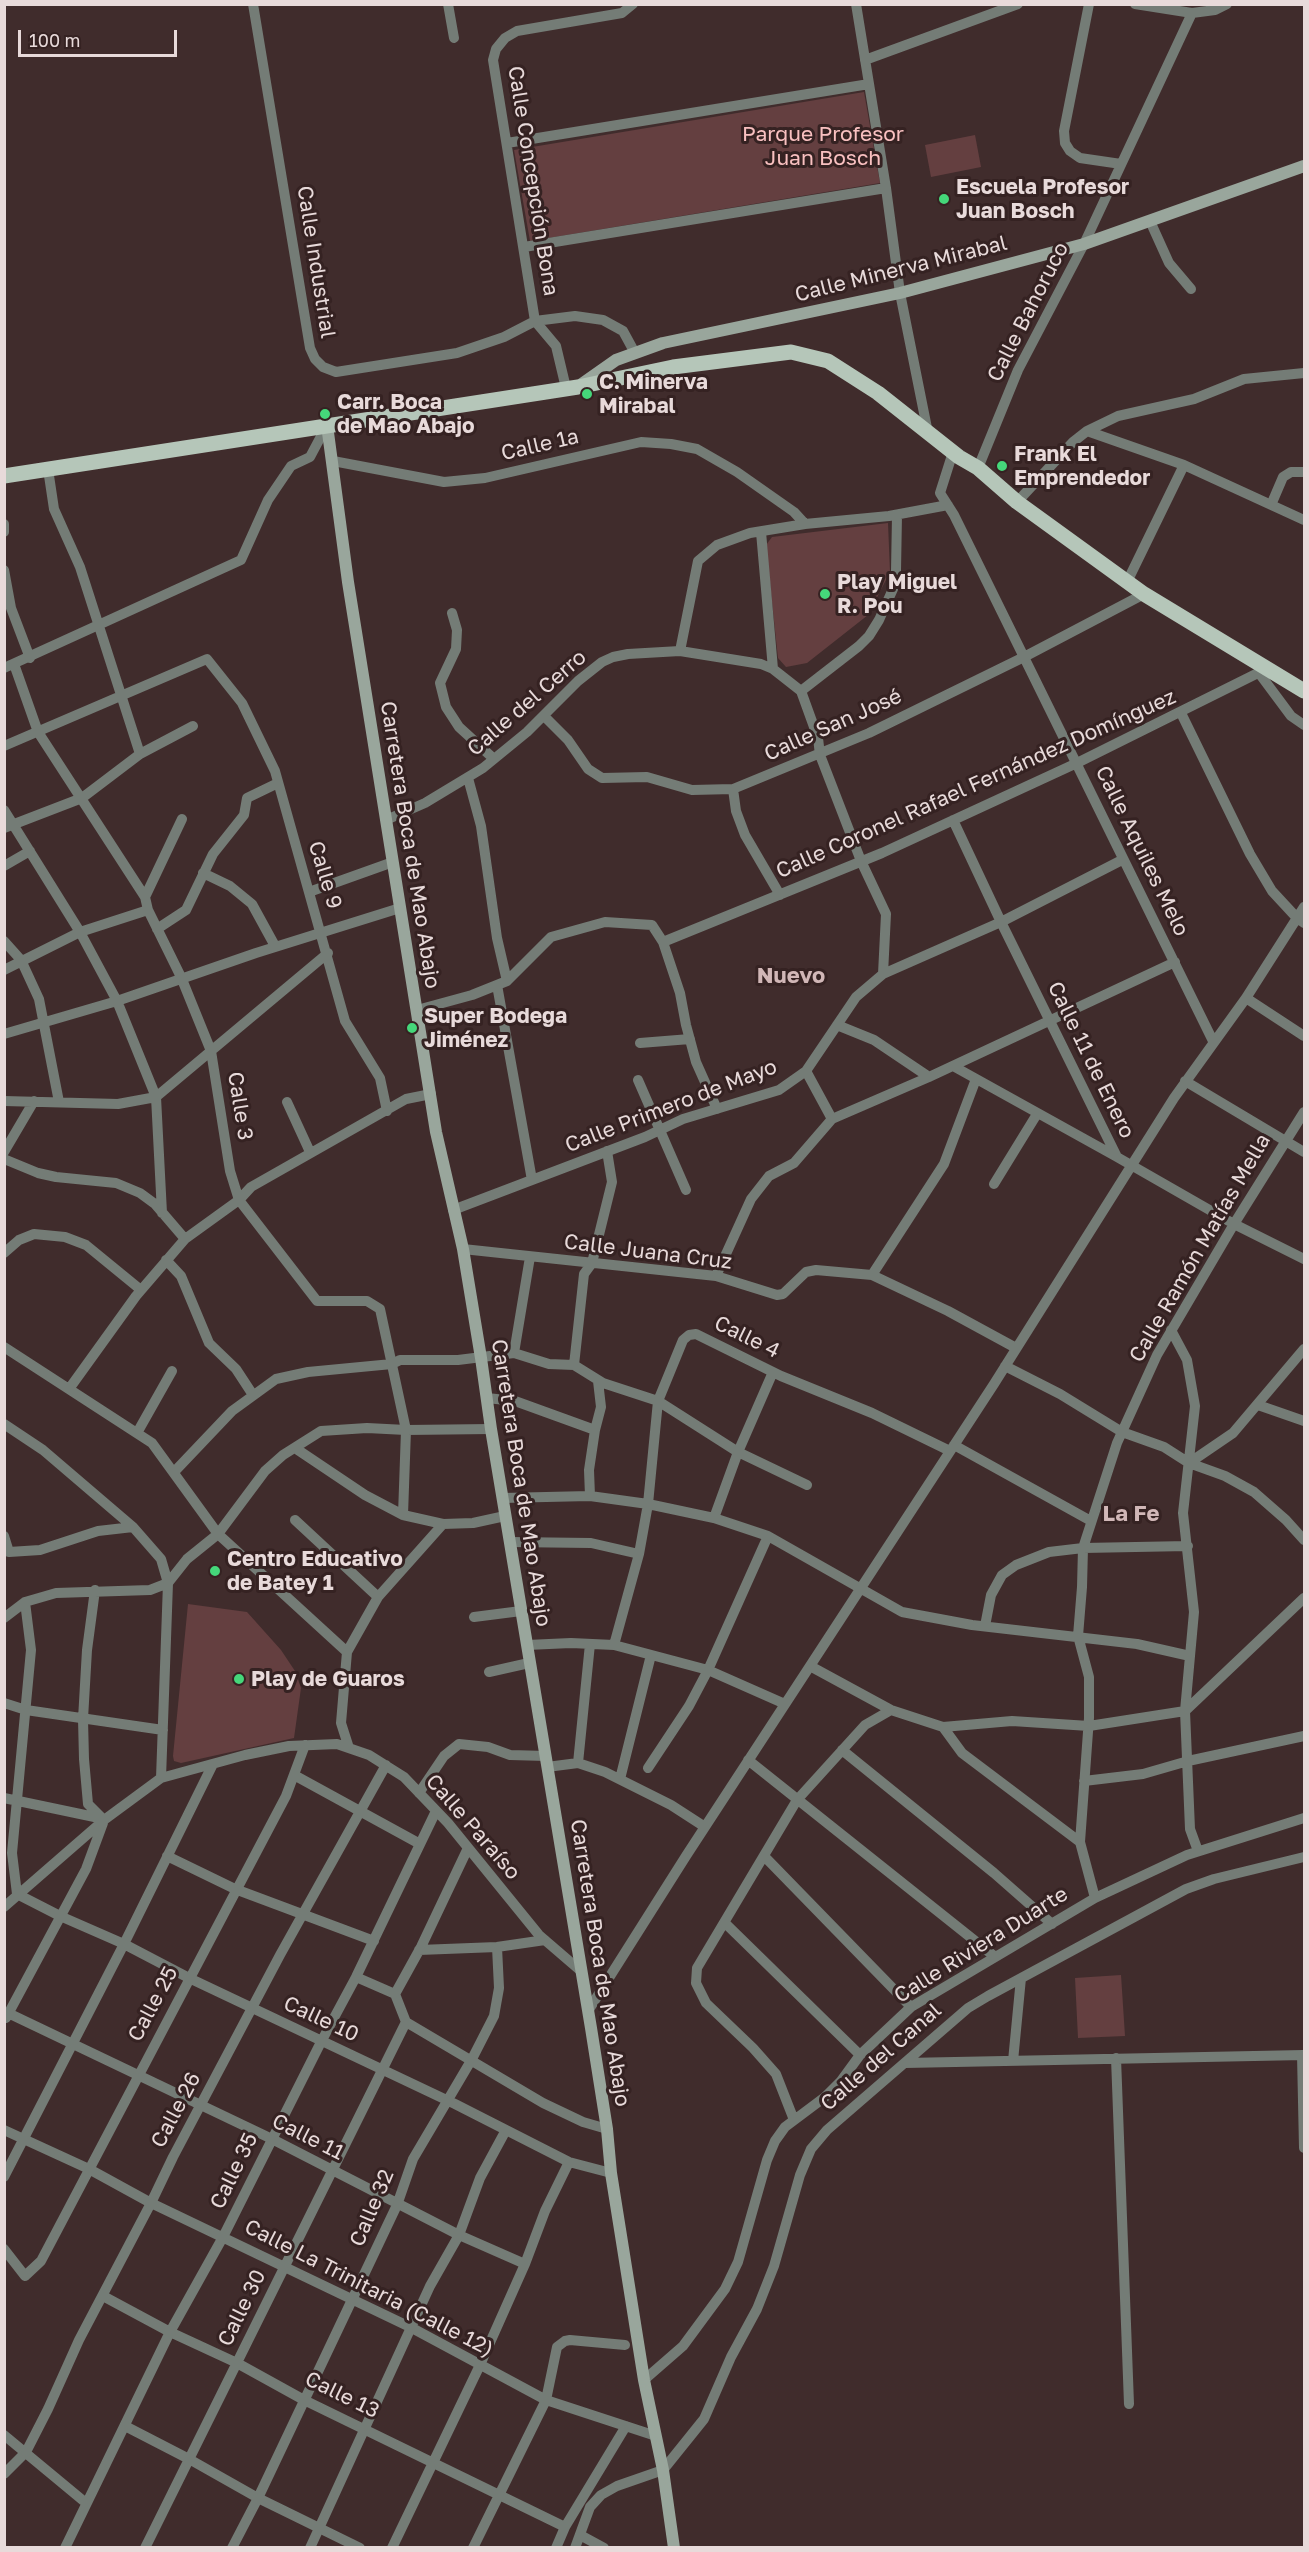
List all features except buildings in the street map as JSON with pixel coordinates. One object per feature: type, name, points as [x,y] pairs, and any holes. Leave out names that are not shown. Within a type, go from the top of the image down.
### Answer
[{"type":"main road","points":[[4,476],[572,387],[673,367],[791,352],[828,362],[878,393],[953,452],[978,468],[1017,502],[1144,594],[1264,671],[1305,691]]},
{"type":"street","name":"Calle Industrial","points":[[253,4],[310,348],[315,359],[323,367],[336,372],[457,353],[504,337],[535,321],[576,316],[603,320],[623,331],[635,353]]},
{"type":"street","points":[[448,4],[454,38]]},
{"type":"street","name":"Calle Concepción Bona","points":[[572,387],[556,346],[535,321],[493,60],[496,49],[505,38],[517,31],[622,13],[633,4]]},
{"type":"street","points":[[856,4],[886,188],[900,293],[928,433]]},
{"type":"street","points":[[865,60],[1018,4]]},
{"type":"street","points":[[1089,4],[1064,131],[1065,142],[1070,151],[1080,158],[1121,164]]},
{"type":"street","points":[[1135,4],[1192,13],[1215,10],[1227,4]]},
{"type":"street","name":"Calle Bahoruco","points":[[978,468],[1018,370],[1084,244],[1192,13]]},
{"type":"street","points":[[507,143],[869,84]]},
{"type":"street","name":"Calle Minerva Mirabal","points":[[572,387],[615,360],[663,343],[900,293],[1084,244],[1305,166]]},
{"type":"street","points":[[524,247],[886,188]]},
{"type":"street","points":[[1150,221],[1169,263],[1191,290]]},
{"type":"street","points":[[1017,502],[1072,442],[1087,431],[1118,416],[1194,399],[1244,379],[1305,373]]},
{"type":"street","points":[[9,666],[241,560],[268,500],[291,466],[310,457],[327,425]]},
{"type":"street","name":"Carretera Boca de Mao Abajo","points":[[327,425],[348,582],[436,1132],[463,1249],[607,2129],[610,2173],[644,2379],[663,2470],[674,2547]]},
{"type":"street","points":[[1087,431],[1184,465],[1305,520]]},
{"type":"street","name":"Calle 1ª","points":[[333,461],[444,482],[485,478],[641,442],[671,444],[697,449],[737,472],[794,512],[805,525]]},
{"type":"street","name":"Calle Aquiles Melo","points":[[953,452],[940,494],[948,505],[1077,763],[1122,860],[1213,1041]]},
{"type":"street","points":[[1127,582],[1184,465]]},
{"type":"street","points":[[48,469],[54,509],[80,567],[140,754]]},
{"type":"street","points":[[1271,504],[1283,477],[1291,472],[1305,472]]},
{"type":"street","points":[[680,651],[698,561],[717,545],[750,533],[897,515],[948,505]]},
{"type":"street","points":[[884,974],[886,914],[861,861],[820,754],[816,732],[801,691],[860,646],[879,620],[893,589],[896,571],[897,515]]},
{"type":"street","points":[[4,524],[4,532]]},
{"type":"street","points":[[761,532],[773,669]]},
{"type":"street","points":[[4,570],[8,609],[30,658]]},
{"type":"street","name":"Calle San José","points":[[544,716],[568,740],[588,769],[602,778],[646,777],[692,790],[733,789],[820,754],[1024,657],[1144,594]]},
{"type":"street","points":[[452,613],[457,630],[456,649],[440,683],[446,707],[459,727],[494,759]]},
{"type":"street","name":"Calle del Cerro","points":[[386,820],[425,803],[468,778],[494,759],[544,716],[578,681],[602,662],[628,654],[680,651],[761,664],[773,669],[801,691]]},
{"type":"street","name":"Calle 9","points":[[123,697],[207,659],[242,703],[275,771],[328,953],[345,1021],[380,1078],[387,1111]]},
{"type":"street","name":"Calle 3","points":[[9,666],[38,732],[145,897],[147,910],[181,977],[211,1051],[230,1171],[239,1200],[317,1300],[368,1301],[380,1309],[406,1430],[403,1515]]},
{"type":"street","points":[[1264,671],[1291,716],[1305,725]]},
{"type":"street","name":"Calle Coronel Rafael Fernández Domínguez","points":[[663,942],[861,861],[953,820],[1077,763],[1264,671]]},
{"type":"street","points":[[4,746],[123,697]]},
{"type":"street","points":[[1181,712],[1250,854],[1272,891],[1301,920]]},
{"type":"street","points":[[9,826],[81,798],[140,754],[193,726]]},
{"type":"street","points":[[468,778],[481,826],[532,1180]]},
{"type":"street","points":[[157,929],[186,910],[213,854],[244,815],[247,798],[278,783]]},
{"type":"street","points":[[733,789],[736,811],[745,835],[780,894]]},
{"type":"street","points":[[4,810],[9,826],[30,851],[80,932],[117,1001],[156,1097],[162,1213]]},
{"type":"street","points":[[145,897],[182,819]]},
{"type":"street","name":"Calle 11 de Enero","points":[[953,820],[1117,1157],[1234,1224],[1305,1259]]},
{"type":"street","points":[[4,866],[30,851]]},
{"type":"street","name":"Calle Primero de Mayo","points":[[453,1210],[608,1151],[683,1119],[779,1090],[806,1071],[856,997],[884,974],[1001,922],[1122,860]]},
{"type":"street","points":[[309,892],[393,862]]},
{"type":"street","points":[[203,873],[230,886],[252,904],[275,946]]},
{"type":"street","points":[[588,2011],[748,1760],[1005,1366],[1185,1081],[1301,920],[1305,907]]},
{"type":"street","points":[[4,1034],[117,1001],[275,946],[400,908]]},
{"type":"street","points":[[4,970],[80,932],[147,910]]},
{"type":"street","points":[[417,1010],[472,995],[502,983],[551,937],[605,922],[652,925],[663,942],[680,993],[699,1071],[717,1109]]},
{"type":"street","points":[[4,941],[21,960],[39,999],[59,1102]]},
{"type":"street","points":[[4,1101],[118,1104],[156,1097],[328,953]]},
{"type":"street","points":[[716,1276],[751,1198],[769,1176],[794,1163],[832,1119],[929,1077],[1175,962]]},
{"type":"street","points":[[1246,998],[1305,1036]]},
{"type":"street","points":[[837,1025],[874,1040],[929,1077]]},
{"type":"street","points":[[640,1043],[690,1038]]},
{"type":"street","points":[[953,1066],[1117,1157]]},
{"type":"street","points":[[806,1071],[832,1119]]},
{"type":"street","points":[[872,1275],[944,1164],[976,1079]]},
{"type":"street","points":[[638,1080],[686,1190]]},
{"type":"street","points":[[1185,1081],[1305,1152]]},
{"type":"street","points":[[69,1389],[141,1290],[185,1239],[239,1200],[251,1187],[310,1152],[406,1100],[431,1094]]},
{"type":"street","points":[[4,1152],[34,1101]]},
{"type":"street","points":[[287,1102],[310,1152]]},
{"type":"street","name":"Calle Ramón Matías Mella","points":[[1095,1898],[1080,1842],[1089,1726],[1089,1677],[1078,1636],[1083,1587],[1083,1548],[1122,1432],[1171,1330],[1234,1224],[1305,1112]]},
{"type":"street","points":[[994,1184],[1037,1114]]},
{"type":"street","points":[[574,1365],[584,1274],[592,1263],[612,1182],[608,1151]]},
{"type":"street","points":[[4,1159],[56,1178],[116,1183],[140,1192],[185,1239]]},
{"type":"street","points":[[4,1253],[19,1240],[34,1234],[65,1237],[86,1245],[141,1290]]},
{"type":"street","name":"Calle Juana Cruz","points":[[463,1249],[716,1276],[777,1295],[783,1294],[806,1272],[816,1270],[872,1275],[948,1311],[1016,1348]]},
{"type":"street","points":[[514,1353],[530,1257]]},
{"type":"street","points":[[166,1260],[181,1276],[209,1343],[236,1369],[253,1395]]},
{"type":"street","points":[[1171,1330],[1187,1360],[1195,1406],[1183,1513],[1194,1612],[1185,1711],[1190,1829],[1198,1851]]},
{"type":"street","name":"Calle 4","points":[[614,1645],[639,1554],[648,1504],[658,1401],[683,1340],[689,1335],[696,1334],[773,1372],[952,1448],[1091,1521]]},
{"type":"street","points":[[4,1347],[26,1364],[137,1433],[160,1451],[193,1502],[218,1534],[347,1652]]},
{"type":"street","points":[[1189,1463],[1233,1433],[1305,1349]]},
{"type":"street","points":[[175,1472],[232,1411],[276,1379],[308,1372],[392,1364],[400,1360],[458,1360],[514,1353],[549,1364],[574,1365],[598,1381],[658,1401],[738,1452],[807,1485]]},
{"type":"street","points":[[1005,1366],[1060,1394],[1122,1432],[1164,1447],[1189,1463],[1225,1476],[1254,1492],[1305,1540]]},
{"type":"street","points":[[137,1433],[172,1371]]},
{"type":"street","points":[[714,1518],[738,1452],[773,1372]]},
{"type":"street","points":[[590,1496],[589,1470],[601,1407],[598,1381]]},
{"type":"street","points":[[486,1398],[515,1401],[595,1430]]},
{"type":"street","points":[[1258,1404],[1305,1421]]},
{"type":"street","points":[[4,1424],[43,1450],[134,1527],[161,1559],[168,1583],[161,1778]]},
{"type":"street","points":[[4,1618],[25,1602],[56,1593],[150,1590],[168,1583],[187,1559],[218,1534],[265,1471],[283,1455],[321,1431],[367,1428],[491,1429]]},
{"type":"street","points":[[295,1448],[365,1495],[403,1515],[443,1524],[473,1523],[505,1516]]},
{"type":"street","points":[[502,1498],[590,1496],[648,1504],[714,1518],[768,1536],[902,1612],[985,1626],[1137,1644],[1190,1656]]},
{"type":"street","points":[[295,1520],[378,1597]]},
{"type":"street","points":[[349,1748],[341,1723],[347,1652],[378,1597],[443,1524]]},
{"type":"street","points":[[4,1536],[9,1552],[40,1550],[98,1531],[134,1527]]},
{"type":"street","points":[[648,1768],[689,1706],[708,1670],[768,1536]]},
{"type":"street","points":[[510,1542],[591,1543],[639,1554]]},
{"type":"street","points":[[985,1626],[991,1595],[1002,1575],[1016,1565],[1049,1552],[1083,1548],[1188,1546]]},
{"type":"street","points":[[95,1590],[87,1650],[83,1719],[88,1803],[104,1820]]},
{"type":"street","points":[[810,1666],[891,1710],[943,1727],[1012,1721],[1089,1726],[1185,1711],[1305,1598]]},
{"type":"street","points":[[17,1894],[12,1853],[31,1650],[25,1602]]},
{"type":"street","points":[[474,1617],[521,1611]]},
{"type":"street","points":[[578,1763],[590,1644]]},
{"type":"street","points":[[527,1645],[614,1645],[708,1670],[785,1704]]},
{"type":"street","points":[[620,1779],[651,1655]]},
{"type":"street","points":[[489,1672],[529,1663]]},
{"type":"street","points":[[4,1703],[26,1710],[163,1730]]},
{"type":"street","points":[[794,2120],[776,2074],[706,2002],[696,1983],[697,1968],[797,1800],[865,1725],[891,1710]]},
{"type":"street","points":[[943,1727],[962,1753],[1080,1842]]},
{"type":"street","points":[[1084,1781],[1143,1774],[1188,1761],[1305,1736]]},
{"type":"street","name":"Calle Paraíso","points":[[4,1906],[104,1820],[161,1778],[289,1746],[337,1744],[369,1755],[404,1777],[436,1811],[545,1940],[582,1972]]},
{"type":"street","points":[[419,1792],[444,1756],[459,1744],[488,1747],[510,1755],[546,1762],[578,1763],[620,1779],[671,1805],[705,1827]]},
{"type":"street","name":"Calle 25","points":[[4,2249],[25,2276],[41,2261],[286,1796],[305,1745]]},
{"type":"street","points":[[842,1750],[994,1873],[1052,1924]]},
{"type":"street","points":[[748,1760],[994,1956]]},
{"type":"street","points":[[4,2177],[73,2045],[213,1764]]},
{"type":"street","name":"Calle 26","points":[[4,2474],[26,2452],[48,2409],[64,2369],[201,2105],[386,1765]]},
{"type":"street","points":[[294,1775],[420,1844]]},
{"type":"street","points":[[4,1798],[104,1820]]},
{"type":"street","name":"Calle 35","points":[[66,2547],[170,2332],[223,2237],[356,1977],[436,1811]]},
{"type":"street","name":"Calle Riviera Duarte","points":[[644,2379],[683,2346],[725,2289],[738,2262],[767,2160],[775,2141],[785,2127],[825,2097],[841,2081],[860,2055],[911,2007],[1095,1898],[1198,1851],[1305,1818]]},
{"type":"street","points":[[6,2016],[86,1869],[104,1820]]},
{"type":"street","points":[[395,1994],[468,1848]]},
{"type":"street","points":[[167,1856],[235,1890],[374,1941]]},
{"type":"street","points":[[764,1856],[911,2007]]},
{"type":"street","name":"Calle del Canal","points":[[663,2470],[704,2420],[731,2357],[757,2309],[774,2266],[800,2175],[811,2149],[827,2130],[968,2008],[1193,1887],[1305,1857]]},
{"type":"street","name":"Calle 10","points":[[17,1894],[448,2101],[569,2162],[610,2173]]},
{"type":"street","points":[[725,1923],[860,2055]]},
{"type":"street","points":[[419,1950],[497,1947],[545,1940]]},
{"type":"street","name":"Calle 32","points":[[232,2547],[258,2499],[398,2205],[413,2159],[472,2059],[494,2016],[499,1988],[497,1947]]},
{"type":"street","points":[[356,1977],[395,1994],[406,2022],[543,2103],[583,2122],[607,2129]]},
{"type":"street","points":[[1013,2061],[1021,1978]]},
{"type":"street","name":"Calle 11","points":[[6,2016],[201,2105],[459,2235],[525,2264]]},
{"type":"street","name":"Calle 30","points":[[145,2547],[406,2022]]},
{"type":"street","points":[[905,2063],[1303,2055],[1305,2148]]},
{"type":"street","points":[[1116,2058],[1129,2404]]},
{"type":"street","name":"Calle La Trinitaria (Calle 12)","points":[[4,2130],[89,2169],[151,2203],[412,2328],[546,2400],[656,2436]]},
{"type":"street","points":[[310,2547],[430,2286],[459,2235],[480,2178],[506,2130]]},
{"type":"street","points":[[392,2547],[480,2365],[525,2264],[545,2211],[569,2162]]},
{"type":"street","name":"Calle 13","points":[[103,2296],[170,2332],[237,2363],[304,2400],[565,2527]]},
{"type":"street","points":[[473,2547],[546,2400],[555,2352],[560,2344],[570,2340],[625,2345]]},
{"type":"street","points":[[124,2426],[189,2459],[258,2499],[360,2547]]},
{"type":"street","points":[[556,2547],[565,2527],[626,2426]]},
{"type":"street","points":[[4,2435],[86,2503]]},
{"type":"street","points":[[575,2547],[590,2507],[601,2495],[616,2486],[663,2470]]},
{"type":"street","points":[[580,2535],[604,2547]]},
{"type":"green space","name":"Parque Profesor Juan Bosch","points":[[864,92],[880,183],[530,241],[514,150]]},
{"type":"green space","points":[[975,135],[981,167],[931,177],[925,145]]},
{"type":"green space","name":"Play Miguel R. Pou","points":[[888,523],[890,572],[868,615],[807,663],[786,667],[778,658],[766,545],[772,537]]},
{"type":"green space","name":"Play de Guaros","points":[[188,1604],[247,1612],[281,1650],[295,1671],[301,1688],[294,1738],[181,1763],[174,1761]]},
{"type":"green space","points":[[1121,1975],[1125,2036],[1078,2038],[1075,1978]]},
{"type":"place","name":"Escuela Profesor Juan Bosch","points":[[944,199]]},
{"type":"place","name":"C. Minerva Mirabal","points":[[587,394]]},
{"type":"place","name":"Carr. Boca de Mao Abajo","points":[[325,414]]},
{"type":"place","name":"Frank El Emprendedor","points":[[1002,466]]},
{"type":"place","name":"Play Miguel R. Pou","points":[[825,594]]},
{"type":"place","name":"Super Bodega Jiménez","points":[[412,1028]]},
{"type":"place","name":"Centro Educativo de Batey 1","points":[[215,1571]]},
{"type":"place","name":"Play de Guaros","points":[[239,1679]]},
{"type":"district","name":"Nuevo","points":[[791,976]]},
{"type":"district","name":"La Fe","points":[[1131,1514]]}]
